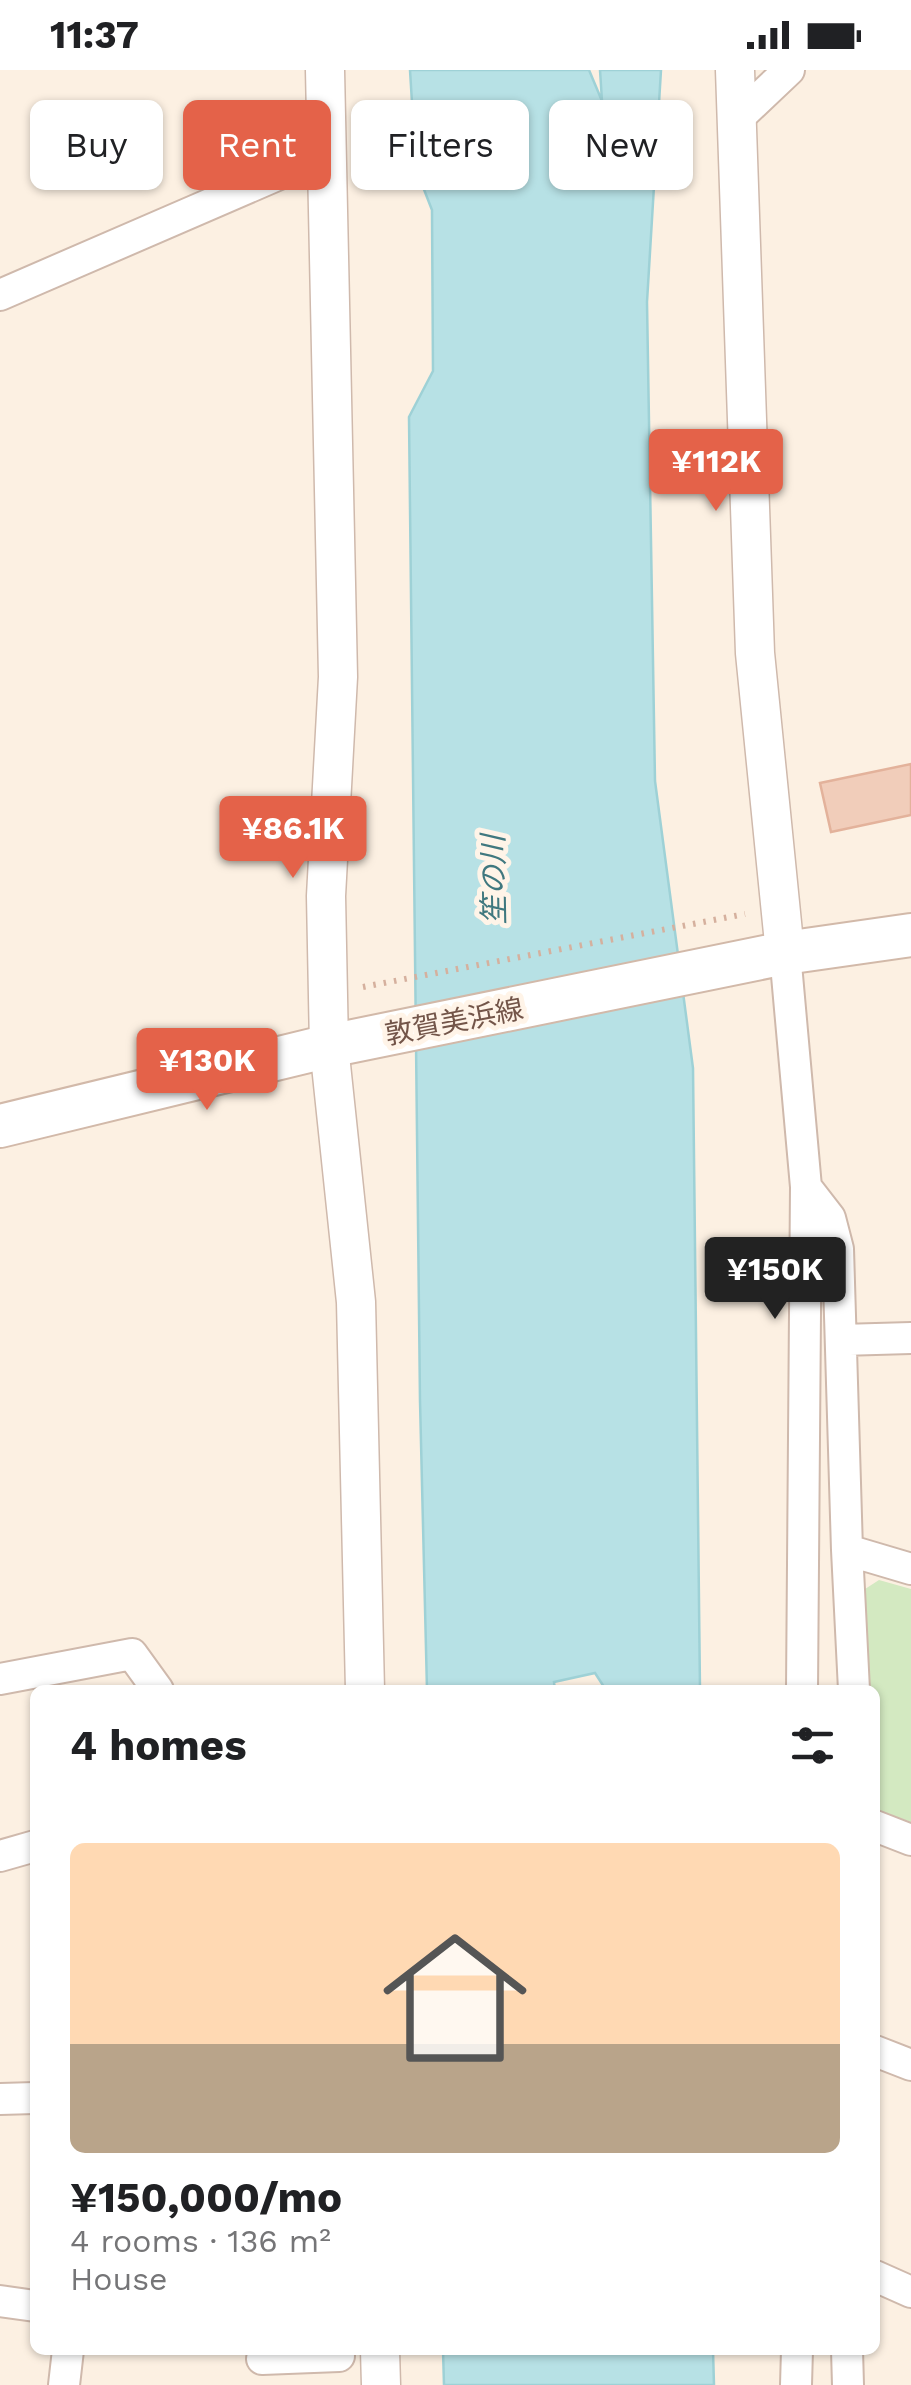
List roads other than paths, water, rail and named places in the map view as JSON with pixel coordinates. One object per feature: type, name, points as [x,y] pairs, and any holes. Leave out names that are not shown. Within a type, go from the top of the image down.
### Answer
[{"type":"main road","name":"敦賀美浜線","points":[[0,1126],[329,1046],[775,956],[911,934]]},
{"type":"street","points":[[325,70],[326,100]]},
{"type":"street","points":[[734,70],[756,653],[775,956],[806,1188],[802,1685]]},
{"type":"street","points":[[735,121],[788,70]]},
{"type":"street","points":[[0,295],[243,190]]},
{"type":"street","points":[[329,190],[338,677],[326,896],[329,1046],[356,1302],[365,1685]]},
{"type":"street","points":[[806,1188],[830,1218],[838,1249],[854,1685]]},
{"type":"street","points":[[841,1340],[911,1338]]},
{"type":"street","points":[[848,1550],[911,1569]]},
{"type":"street","points":[[0,1679],[132,1654],[154,1685]]},
{"type":"street","points":[[880,1828],[911,1840]]},
{"type":"street","points":[[0,1856],[30,1855]]},
{"type":"street","points":[[880,2052],[911,2065]]},
{"type":"street","points":[[0,2099],[30,2098]]},
{"type":"street","points":[[880,2278],[911,2292]]},
{"type":"street","points":[[0,2302],[30,2305]]},
{"type":"street","points":[[64,2385],[67,2355]]},
{"type":"street","points":[[380,2355],[380,2385]]},
{"type":"street","points":[[796,2385],[797,2355]]},
{"type":"street","points":[[847,2355],[849,2384]]},
{"type":"street","points":[[260,2365],[338,2356]]},
{"type":"water","name":"笙の川","points":[[410,70],[589,70],[602,100],[549,100],[549,190],[654,190],[647,302],[655,781],[693,1068],[700,1685],[603,1685],[595,1673],[554,1685],[427,1685],[409,417],[433,371],[432,210],[424,190],[529,190],[529,100],[412,100]]},
{"type":"water","points":[[600,70],[661,70],[659,100],[602,100]]},
{"type":"water","points":[[443,2355],[713,2355],[714,2385],[444,2385]]}]
